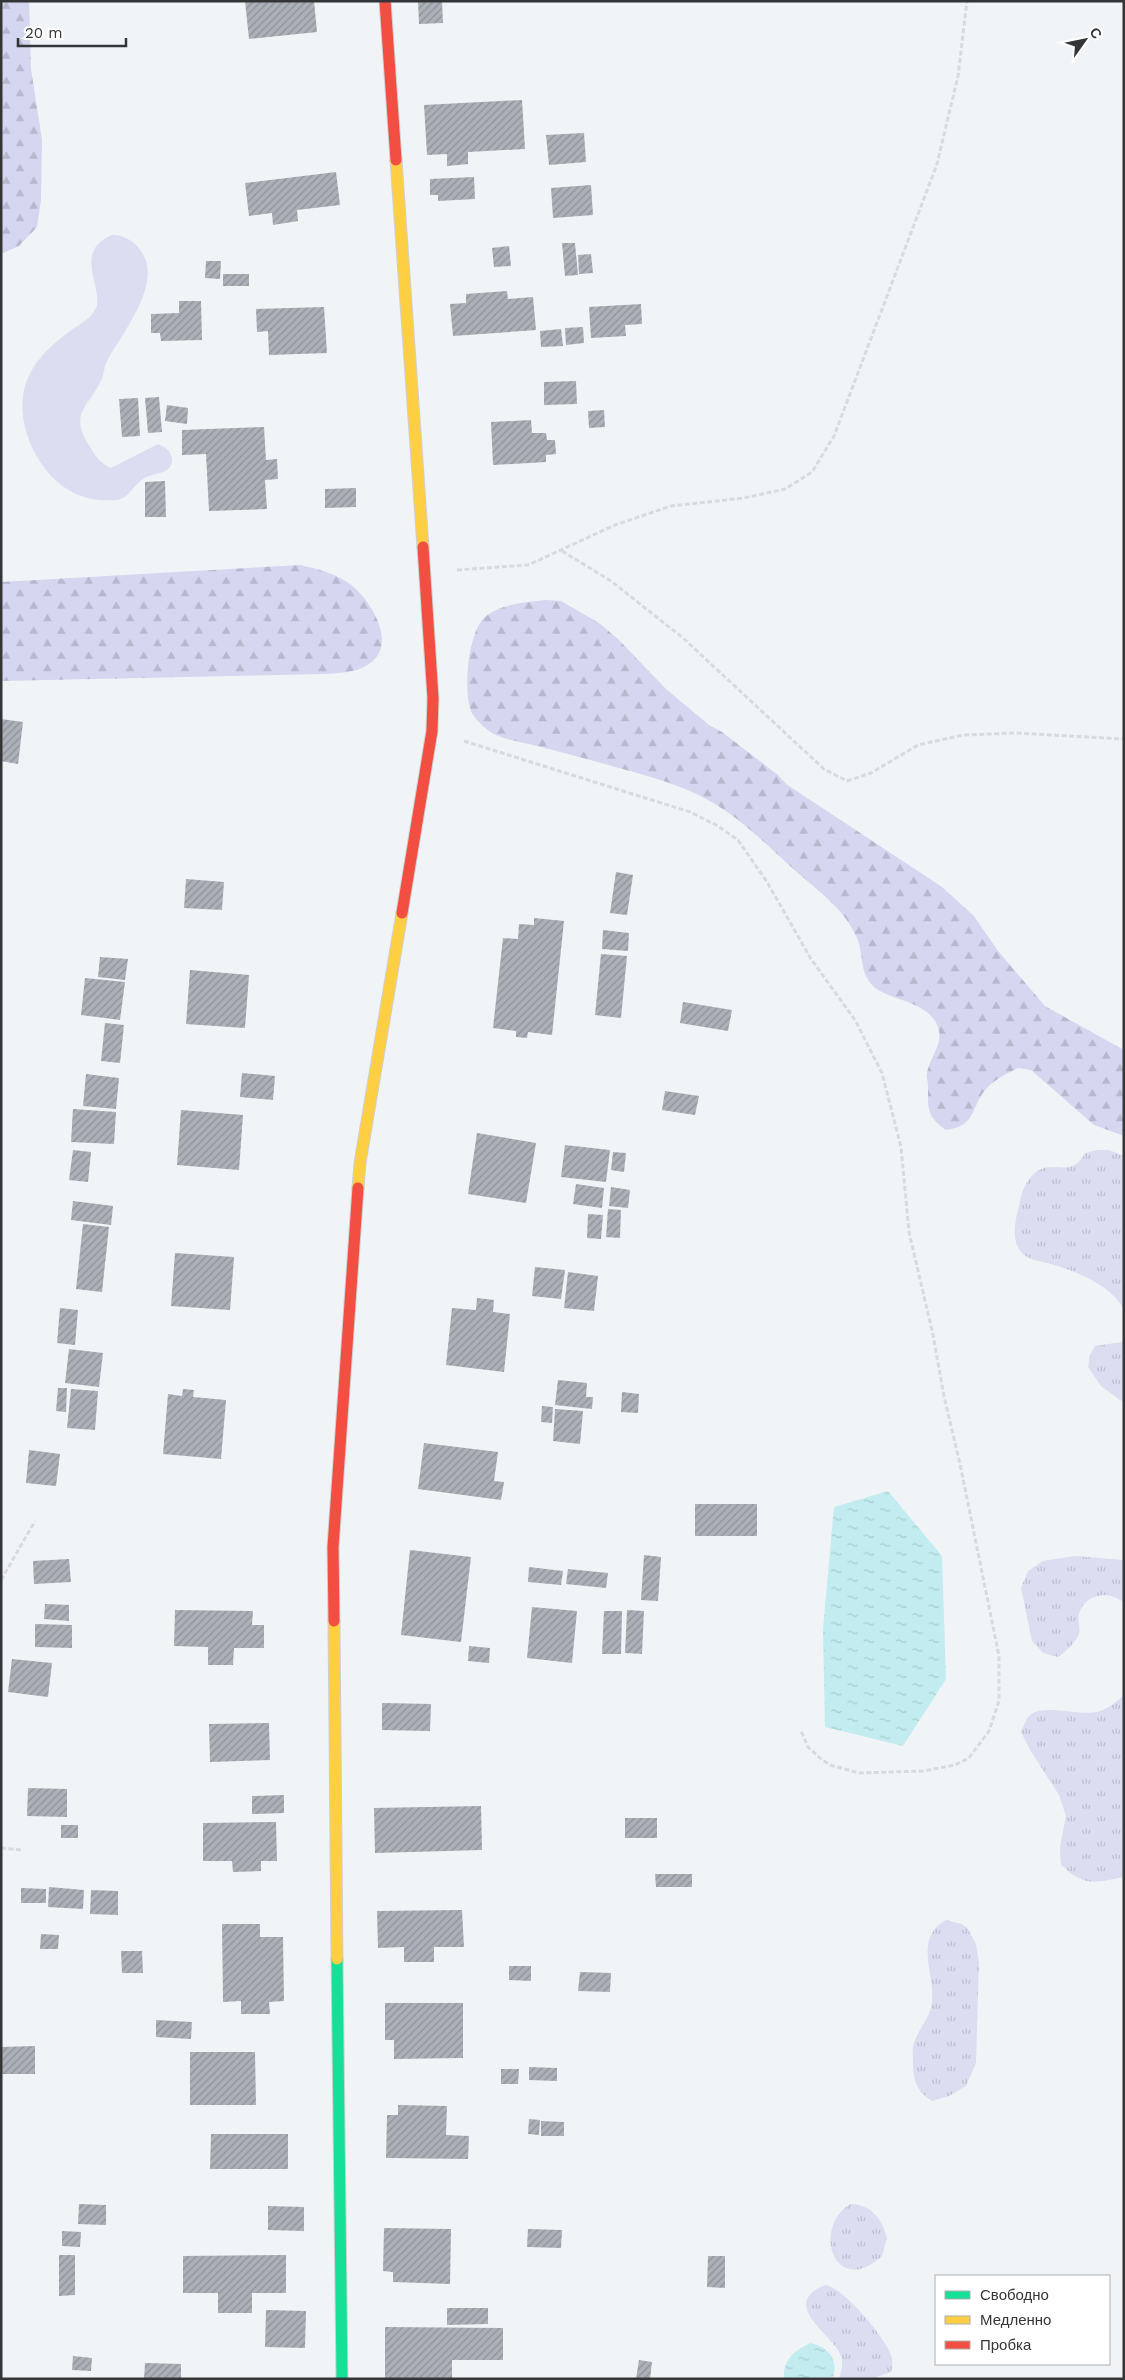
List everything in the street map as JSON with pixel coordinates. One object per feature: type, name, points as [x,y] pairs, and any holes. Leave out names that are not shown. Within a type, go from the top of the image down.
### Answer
[{"type":"street","points":[[342,2379],[332,1547],[360,1163],[432,731],[433,698],[385,1]]},
{"type":"path","points":[[424,571],[528,565],[615,525],[671,506],[744,498],[785,489],[812,472],[834,436],[937,164],[958,76],[967,1]]},
{"type":"path","points":[[562,550],[611,581],[683,638],[824,769],[847,781],[871,773],[918,745],[963,735],[1016,733],[1124,739]]},
{"type":"path","points":[[432,731],[690,812],[716,825],[738,840],[767,882],[811,959],[855,1020],[882,1073],[901,1147],[909,1232],[987,1592],[999,1656],[999,1701],[988,1731],[969,1758],[955,1765],[923,1771],[859,1773],[830,1764],[808,1747],[800,1731]]},
{"type":"path","points":[[1,1580],[35,1521]]},
{"type":"path","points":[[1,1848],[21,1850]]},
{"type":"green space","points":[[1,1],[29,1],[31,69],[42,140],[41,200],[37,227],[19,246],[1,254]]},
{"type":"green space","points":[[112,235],[125,237],[138,247],[147,264],[148,278],[138,307],[107,361],[97,389],[82,411],[80,418],[81,426],[84,436],[96,457],[111,468],[158,444],[166,448],[172,460],[169,468],[143,479],[119,500],[102,500],[87,498],[74,493],[61,485],[41,464],[28,437],[22,408],[23,394],[27,381],[39,359],[48,349],[88,319],[94,312],[97,300],[91,260],[94,250],[100,242]]},
{"type":"green space","points":[[300,565],[338,577],[350,584],[366,600],[378,622],[382,645],[378,655],[369,664],[353,671],[325,674],[1,681],[1,582]]},
{"type":"green space","points":[[546,600],[561,601],[599,623],[618,639],[666,689],[709,725],[722,732],[778,775],[786,784],[942,887],[974,916],[998,951],[1045,1006],[1124,1050],[1124,1136],[1094,1125],[1031,1070],[1018,1068],[988,1087],[964,1124],[946,1130],[932,1116],[928,1106],[927,1075],[939,1039],[938,1027],[933,1018],[918,1006],[889,995],[873,986],[864,969],[857,938],[846,919],[824,895],[758,837],[715,804],[683,788],[637,773],[504,738],[481,724],[471,711],[467,690],[468,663],[474,636],[479,626],[484,618],[497,610],[513,604]]},
{"type":"green space","points":[[1109,1150],[1124,1156],[1124,1309],[1118,1300],[1092,1280],[1072,1271],[1026,1256],[1019,1250],[1015,1240],[1015,1225],[1022,1193],[1027,1182],[1035,1173],[1043,1168],[1072,1166],[1079,1162],[1085,1153]]},
{"type":"green space","points":[[1124,1338],[1124,1403],[1101,1386],[1088,1367],[1090,1355],[1095,1346],[1122,1342]]},
{"type":"green space","points":[[1075,1556],[1124,1560],[1124,1603],[1112,1596],[1105,1595],[1092,1598],[1087,1602],[1079,1614],[1079,1634],[1077,1638],[1058,1657],[1043,1653],[1032,1641],[1021,1588],[1028,1571],[1043,1561]]},
{"type":"green space","points":[[1124,1695],[1124,1877],[1090,1882],[1077,1877],[1061,1865],[1060,1847],[1066,1816],[1059,1795],[1030,1750],[1021,1732],[1028,1717],[1041,1710],[1097,1712],[1115,1703]]},
{"type":"green space","points":[[946,1920],[962,1924],[968,1929],[976,1944],[979,1962],[976,2063],[966,2086],[949,2096],[932,2101],[923,2094],[917,2085],[913,2068],[913,2045],[927,2018],[932,2001],[928,1957],[930,1936]]},
{"type":"green space","points":[[850,2204],[870,2210],[879,2219],[887,2238],[882,2256],[866,2267],[852,2270],[841,2265],[834,2256],[831,2243],[832,2229],[838,2215]]},
{"type":"green space","points":[[825,2285],[842,2294],[871,2324],[886,2345],[892,2358],[891,2372],[871,2379],[839,2379],[842,2365],[841,2355],[811,2318],[807,2310],[807,2301],[812,2293]]},
{"type":"water","points":[[888,1491],[942,1556],[946,1679],[903,1746],[825,1727],[823,1629],[834,1507]]},
{"type":"water","points":[[810,2343],[822,2347],[830,2354],[834,2365],[833,2377],[784,2379],[787,2361],[794,2353]]},
{"type":"building","points":[[245,1],[314,1],[317,32],[249,39]]},
{"type":"building","points":[[418,1],[442,1],[443,23],[419,24]]},
{"type":"building","points":[[522,100],[525,149],[468,152],[468,164],[447,166],[447,154],[427,155],[424,105]]},
{"type":"building","points":[[584,133],[586,162],[549,165],[546,135]]},
{"type":"building","points":[[336,172],[340,205],[297,210],[298,221],[273,225],[272,213],[249,216],[245,183]]},
{"type":"building","points":[[474,177],[475,199],[438,201],[438,195],[430,195],[430,179]]},
{"type":"building","points":[[591,185],[593,215],[553,218],[551,188]]},
{"type":"building","points":[[562,243],[575,243],[578,275],[565,276]]},
{"type":"building","points":[[509,246],[511,266],[494,267],[492,248]]},
{"type":"building","points":[[591,254],[593,273],[579,274],[578,255]]},
{"type":"building","points":[[206,261],[221,261],[220,279],[205,278]]},
{"type":"building","points":[[223,274],[249,274],[249,286],[223,286]]},
{"type":"building","points":[[507,291],[508,299],[533,297],[536,330],[453,336],[450,304],[466,303],[466,294]]},
{"type":"building","points":[[179,301],[201,301],[202,340],[161,341],[160,333],[151,333],[151,314],[179,313]]},
{"type":"building","points":[[641,304],[642,324],[625,325],[626,336],[591,338],[589,307]]},
{"type":"building","points":[[324,307],[327,353],[269,355],[268,331],[257,332],[256,309]]},
{"type":"building","points":[[583,327],[584,343],[566,345],[565,328]]},
{"type":"building","points":[[561,329],[563,346],[541,347],[540,331]]},
{"type":"building","points":[[576,381],[577,404],[544,405],[544,382]]},
{"type":"building","points":[[159,397],[162,432],[148,433],[145,398]]},
{"type":"building","points":[[138,398],[140,436],[122,437],[119,399]]},
{"type":"building","points":[[167,405],[188,408],[187,424],[165,421]]},
{"type":"building","points":[[604,410],[605,427],[589,428],[588,411]]},
{"type":"building","points":[[531,420],[532,433],[546,433],[547,440],[555,440],[556,454],[546,455],[546,462],[493,465],[491,422]]},
{"type":"building","points":[[264,427],[266,460],[277,459],[278,479],[265,480],[267,509],[209,511],[206,454],[182,455],[182,430]]},
{"type":"building","points":[[165,481],[166,517],[145,517],[145,482]]},
{"type":"building","points":[[356,488],[356,507],[325,508],[325,489]]},
{"type":"building","points":[[1,719],[23,722],[18,764],[1,761]]},
{"type":"building","points":[[616,872],[633,875],[627,915],[610,913]]},
{"type":"building","points":[[186,879],[224,882],[222,910],[184,908]]},
{"type":"building","points":[[534,918],[564,921],[552,1035],[528,1032],[527,1038],[516,1037],[516,1031],[493,1028],[503,938],[518,939],[519,924],[534,925]]},
{"type":"building","points":[[603,930],[629,933],[628,951],[602,949]]},
{"type":"building","points":[[601,954],[627,956],[621,1018],[595,1015]]},
{"type":"building","points":[[100,957],[128,959],[125,980],[98,977]]},
{"type":"building","points":[[190,970],[249,975],[245,1028],[186,1024]]},
{"type":"building","points":[[85,978],[125,982],[120,1020],[81,1015]]},
{"type":"building","points":[[683,1002],[732,1010],[728,1031],[680,1023]]},
{"type":"building","points":[[105,1023],[124,1025],[120,1063],[101,1061]]},
{"type":"building","points":[[242,1073],[275,1076],[273,1100],[240,1097]]},
{"type":"building","points":[[86,1074],[119,1078],[116,1109],[83,1106]]},
{"type":"building","points":[[665,1091],[699,1096],[695,1115],[662,1110]]},
{"type":"building","points":[[73,1109],[116,1112],[114,1144],[71,1142]]},
{"type":"building","points":[[181,1110],[243,1115],[239,1170],[177,1165]]},
{"type":"building","points":[[477,1133],[536,1143],[526,1203],[468,1194]]},
{"type":"building","points":[[565,1145],[610,1150],[606,1182],[561,1177]]},
{"type":"building","points":[[73,1150],[91,1152],[88,1182],[69,1180]]},
{"type":"building","points":[[613,1152],[626,1153],[624,1172],[611,1170]]},
{"type":"building","points":[[576,1184],[604,1188],[602,1208],[573,1204]]},
{"type":"building","points":[[611,1187],[630,1190],[628,1208],[609,1206]]},
{"type":"building","points":[[73,1201],[113,1206],[111,1225],[71,1220]]},
{"type":"building","points":[[608,1209],[621,1210],[620,1238],[606,1237]]},
{"type":"building","points":[[588,1214],[603,1215],[601,1239],[587,1238]]},
{"type":"building","points":[[83,1224],[109,1227],[102,1292],[76,1289]]},
{"type":"building","points":[[175,1253],[234,1257],[230,1310],[171,1306]]},
{"type":"building","points":[[535,1267],[565,1270],[561,1299],[532,1296]]},
{"type":"building","points":[[568,1272],[598,1276],[594,1311],[564,1308]]},
{"type":"building","points":[[477,1298],[494,1300],[493,1312],[510,1314],[504,1372],[446,1365],[452,1308],[476,1310]]},
{"type":"building","points":[[60,1308],[78,1310],[75,1345],[57,1343]]},
{"type":"building","points":[[69,1349],[103,1353],[99,1387],[65,1383]]},
{"type":"building","points":[[558,1380],[587,1383],[586,1397],[593,1397],[592,1409],[555,1405]]},
{"type":"building","points":[[58,1388],[67,1388],[66,1412],[56,1411]]},
{"type":"building","points":[[71,1389],[98,1391],[95,1430],[67,1428]]},
{"type":"building","points":[[183,1389],[194,1390],[193,1397],[226,1400],[221,1459],[163,1454],[168,1394],[182,1396]]},
{"type":"building","points":[[622,1392],[639,1394],[638,1413],[621,1412]]},
{"type":"building","points":[[542,1406],[553,1407],[552,1423],[541,1422]]},
{"type":"building","points":[[555,1409],[583,1411],[580,1444],[553,1441]]},
{"type":"building","points":[[424,1443],[498,1452],[494,1481],[504,1482],[501,1500],[418,1489]]},
{"type":"building","points":[[29,1450],[60,1454],[56,1486],[26,1483]]},
{"type":"building","points":[[695,1504],[757,1504],[757,1536],[695,1536]]},
{"type":"building","points":[[410,1550],[471,1557],[461,1642],[401,1635]]},
{"type":"building","points":[[644,1555],[661,1557],[658,1601],[641,1600]]},
{"type":"building","points":[[69,1559],[71,1582],[34,1584],[33,1561]]},
{"type":"building","points":[[529,1567],[563,1571],[561,1585],[528,1582]]},
{"type":"building","points":[[568,1569],[608,1573],[606,1588],[566,1584]]},
{"type":"building","points":[[45,1604],[69,1605],[69,1621],[44,1619]]},
{"type":"building","points":[[532,1607],[577,1611],[572,1663],[527,1658]]},
{"type":"building","points":[[175,1610],[253,1611],[252,1625],[264,1625],[264,1648],[234,1648],[233,1665],[208,1665],[208,1647],[174,1646]]},
{"type":"building","points":[[627,1610],[644,1611],[642,1654],[625,1653]]},
{"type":"building","points":[[604,1611],[622,1611],[621,1654],[602,1654]]},
{"type":"building","points":[[35,1624],[72,1625],[72,1648],[35,1647]]},
{"type":"building","points":[[469,1646],[490,1648],[489,1663],[468,1661]]},
{"type":"building","points":[[12,1659],[52,1663],[48,1697],[8,1692]]},
{"type":"building","points":[[382,1703],[431,1704],[430,1731],[382,1730]]},
{"type":"building","points":[[269,1723],[270,1760],[210,1762],[209,1724]]},
{"type":"building","points":[[28,1788],[67,1789],[67,1817],[27,1816]]},
{"type":"building","points":[[284,1795],[284,1813],[252,1814],[252,1796]]},
{"type":"building","points":[[481,1806],[482,1850],[375,1853],[374,1808]]},
{"type":"building","points":[[625,1818],[657,1818],[657,1838],[625,1838]]},
{"type":"building","points":[[276,1822],[277,1861],[261,1861],[261,1871],[233,1872],[232,1861],[203,1861],[203,1823]]},
{"type":"building","points":[[61,1825],[78,1825],[78,1838],[61,1838]]},
{"type":"building","points":[[655,1874],[692,1874],[692,1887],[656,1887]]},
{"type":"building","points":[[49,1887],[84,1890],[83,1909],[48,1907]]},
{"type":"building","points":[[21,1888],[46,1889],[46,1903],[21,1903]]},
{"type":"building","points":[[91,1890],[118,1891],[118,1915],[90,1914]]},
{"type":"building","points":[[462,1910],[464,1947],[434,1947],[434,1962],[404,1962],[404,1947],[378,1948],[377,1911]]},
{"type":"building","points":[[222,1924],[260,1924],[260,1937],[283,1937],[284,2001],[269,2002],[270,2014],[241,2014],[241,2001],[223,2002]]},
{"type":"building","points":[[41,1934],[59,1935],[58,1949],[40,1949]]},
{"type":"building","points":[[121,1951],[142,1951],[143,1973],[122,1973]]},
{"type":"building","points":[[509,1966],[531,1966],[531,1981],[509,1980]]},
{"type":"building","points":[[580,1972],[611,1973],[610,1992],[578,1991]]},
{"type":"building","points":[[385,2003],[463,2003],[463,2058],[394,2059],[394,2040],[385,2040]]},
{"type":"building","points":[[156,2020],[192,2022],[191,2039],[156,2037]]},
{"type":"building","points":[[35,2046],[35,2074],[1,2074],[1,2047]]},
{"type":"building","points":[[190,2052],[255,2052],[256,2105],[190,2105]]},
{"type":"building","points":[[529,2067],[557,2068],[557,2081],[529,2080]]},
{"type":"building","points":[[501,2069],[519,2069],[518,2084],[501,2084]]},
{"type":"building","points":[[398,2105],[447,2106],[446,2135],[469,2136],[468,2159],[386,2158],[387,2115],[398,2115]]},
{"type":"building","points":[[529,2119],[540,2120],[539,2135],[528,2134]]},
{"type":"building","points":[[541,2121],[564,2122],[564,2136],[541,2136]]},
{"type":"building","points":[[211,2134],[288,2134],[288,2169],[210,2169]]},
{"type":"building","points":[[79,2204],[106,2205],[106,2225],[78,2224]]},
{"type":"building","points":[[268,2206],[304,2207],[304,2231],[268,2230]]},
{"type":"building","points":[[384,2228],[451,2229],[450,2284],[393,2282],[393,2272],[383,2271]]},
{"type":"building","points":[[528,2229],[562,2230],[561,2248],[527,2247]]},
{"type":"building","points":[[62,2231],[81,2232],[80,2247],[62,2246]]},
{"type":"building","points":[[59,2255],[75,2255],[75,2295],[59,2296]]},
{"type":"building","points":[[286,2255],[286,2293],[252,2293],[252,2313],[218,2313],[218,2293],[183,2293],[183,2256]]},
{"type":"building","points":[[708,2256],[725,2256],[725,2288],[707,2287]]},
{"type":"building","points":[[447,2308],[488,2308],[488,2324],[447,2325]]},
{"type":"building","points":[[266,2310],[306,2311],[305,2348],[265,2347]]},
{"type":"building","points":[[385,2327],[503,2328],[503,2360],[452,2360],[452,2379],[385,2379]]},
{"type":"building","points":[[73,2356],[92,2358],[91,2371],[72,2370]]},
{"type":"building","points":[[639,2360],[652,2362],[650,2379],[636,2379]]},
{"type":"building","points":[[145,2363],[181,2364],[181,2379],[144,2379]]},
{"type":"traffic: fast","points":[[337,1959],[342,2379]]},
{"type":"traffic: slow","points":[[396,160],[423,547]]},
{"type":"traffic: slow","points":[[358,1188],[360,1163],[402,913]]},
{"type":"traffic: slow","points":[[334,1621],[337,1959]]},
{"type":"traffic: jam","points":[[385,1],[396,160]]},
{"type":"traffic: jam","points":[[402,913],[432,731],[433,698],[423,547]]},
{"type":"traffic: jam","points":[[334,1621],[333,1547],[358,1188]]}]
